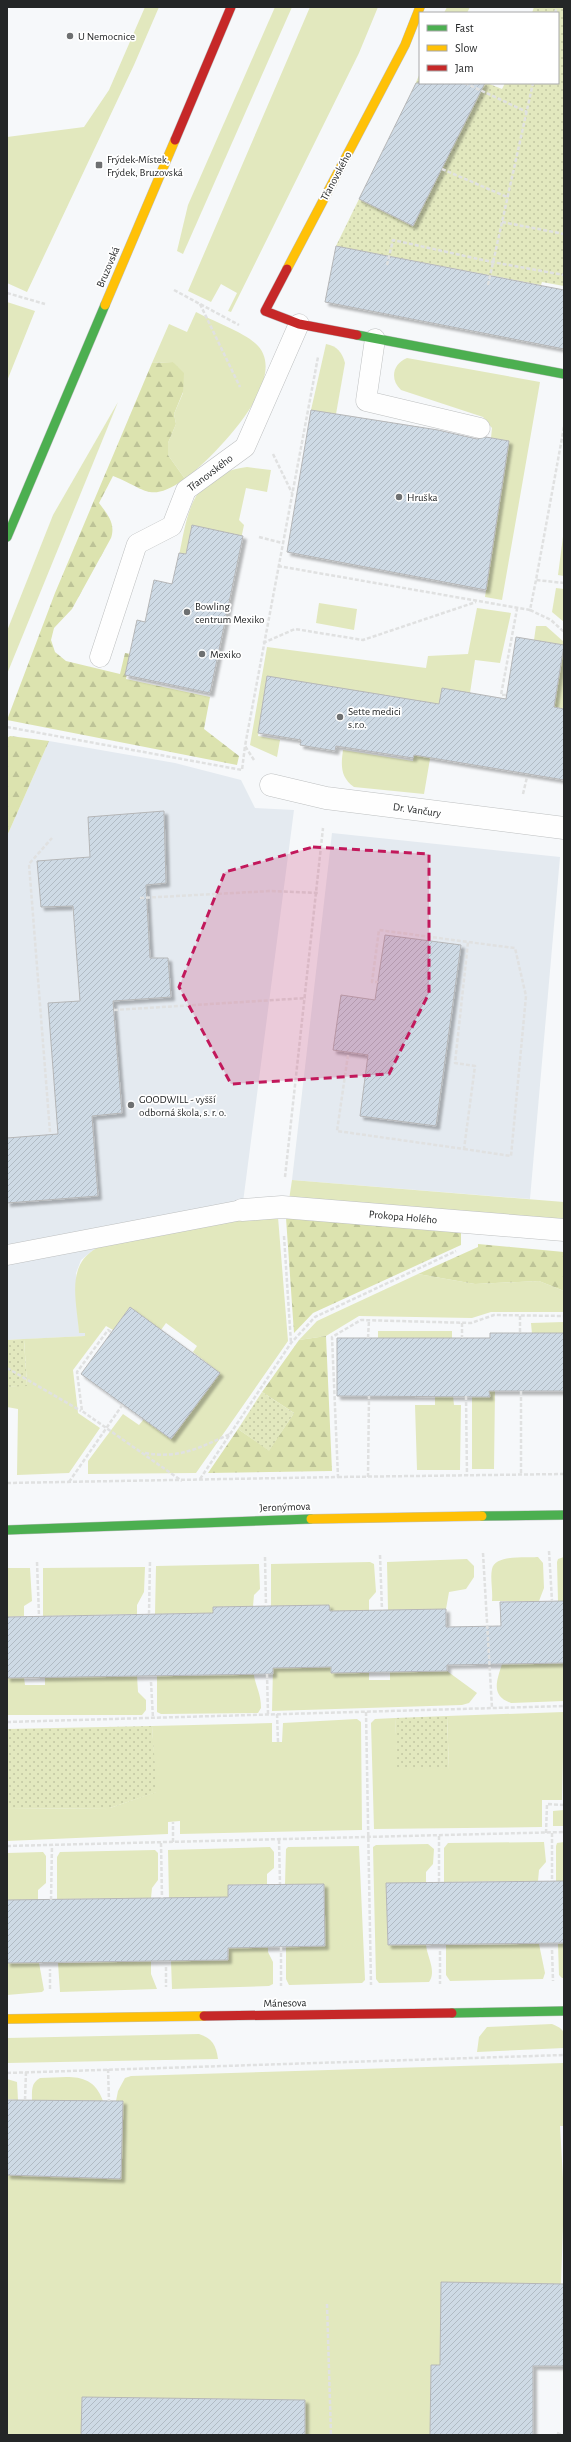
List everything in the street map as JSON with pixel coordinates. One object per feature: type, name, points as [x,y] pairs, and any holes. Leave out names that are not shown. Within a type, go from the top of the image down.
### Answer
[{"type":"street","name":"Bruzovská","points":[[7,537],[231,7]]},
{"type":"street","name":"Třanovského","points":[[420,7],[405,45],[266,311],[299,324],[564,374]]},
{"type":"street","name":"Dr. Vančury","points":[[271,785],[326,798],[564,828]]},
{"type":"street","name":"Prokopa Holého","points":[[242,1210],[282,1207],[474,1224],[564,1230]]},
{"type":"street","name":"Jeronýmova","points":[[7,1530],[351,1516],[564,1515]]},
{"type":"street","name":"Mánesova","points":[[7,2019],[564,2011]]},
{"type":"lane","name":"Třanovského","points":[[100,658],[137,544],[172,526],[186,490],[245,447],[299,324]]},
{"type":"lane","points":[[375,339],[366,401],[480,428]]},
{"type":"lane","points":[[7,1256],[242,1210]]},
{"type":"path","points":[[467,84],[527,112]]},
{"type":"path","points":[[488,285],[533,84]]},
{"type":"path","points":[[442,169],[508,197]]},
{"type":"path","points":[[502,222],[564,234]]},
{"type":"path","points":[[387,265],[392,240],[492,262],[564,275]]},
{"type":"path","points":[[7,293],[45,304]]},
{"type":"path","points":[[7,727],[242,770],[263,643],[323,329]]},
{"type":"path","points":[[530,610],[564,427]]},
{"type":"path","points":[[258,537],[282,543]]},
{"type":"path","points":[[278,566],[517,609],[530,610],[551,620],[564,632]]},
{"type":"path","points":[[536,580],[564,583]]},
{"type":"path","points":[[263,643],[295,629],[363,640],[477,602]]},
{"type":"path","points":[[506,695],[501,695],[517,609]]},
{"type":"path","points":[[245,746],[271,785]]},
{"type":"path","points":[[523,796],[526,777]]},
{"type":"path","points":[[291,1343],[282,1207],[318,892],[326,798]]},
{"type":"path","points":[[50,1132],[30,864],[52,838]]},
{"type":"path","points":[[140,898],[271,891],[318,892]]},
{"type":"path","points":[[348,1055],[337,1131],[511,1156],[526,996],[515,948],[379,930],[372,982],[378,982]]},
{"type":"path","points":[[464,1149],[475,1066],[455,1063],[468,942]]},
{"type":"path","points":[[114,1010],[306,998]]},
{"type":"path","points":[[200,1480],[291,1343],[315,1317],[472,1244],[474,1224]]},
{"type":"path","points":[[338,1477],[332,1337],[361,1320],[471,1323],[494,1315],[564,1316]]},
{"type":"path","points":[[520,1316],[520,1333]]},
{"type":"path","points":[[368,1338],[369,1320]]},
{"type":"path","points":[[462,1323],[462,1338]]},
{"type":"path","points":[[82,1411],[77,1372],[108,1330],[111,1332]]},
{"type":"path","points":[[7,1368],[82,1411],[145,1453],[182,1481]]},
{"type":"path","points":[[521,1391],[521,1475]]},
{"type":"path","points":[[368,1477],[369,1396]]},
{"type":"path","points":[[466,1396],[467,1476]]},
{"type":"path","points":[[69,1482],[123,1404]]},
{"type":"path","points":[[145,1453],[164,1456],[181,1453],[230,1434]]},
{"type":"path","points":[[7,1483],[564,1474]]},
{"type":"path","points":[[549,1551],[552,1601]]},
{"type":"path","points":[[483,1553],[492,1708]]},
{"type":"path","points":[[380,1555],[382,1610]]},
{"type":"path","points":[[265,1557],[266,1606]]},
{"type":"path","points":[[149,1614],[150,1560]]},
{"type":"path","points":[[37,1562],[39,1616]]},
{"type":"path","points":[[267,1674],[268,1714]]},
{"type":"path","points":[[151,1682],[153,1718]]},
{"type":"path","points":[[7,1722],[564,1706]]},
{"type":"path","points":[[366,1712],[371,1990]]},
{"type":"path","points":[[277,1714],[278,1742]]},
{"type":"path","points":[[546,1833],[547,1804],[564,1805]]},
{"type":"path","points":[[173,1822],[173,1842]]},
{"type":"path","points":[[7,1846],[564,1832]]},
{"type":"path","points":[[552,1833],[552,1881]]},
{"type":"path","points":[[439,1836],[439,1882]]},
{"type":"path","points":[[279,1840],[280,1884]]},
{"type":"path","points":[[161,1843],[162,1898]]},
{"type":"path","points":[[51,1900],[52,1845]]},
{"type":"path","points":[[281,1947],[281,1993]]},
{"type":"path","points":[[552,1950],[553,1986]]},
{"type":"path","points":[[440,1951],[440,1988]]},
{"type":"path","points":[[166,1967],[166,1988]]},
{"type":"path","points":[[50,1969],[50,1991]]},
{"type":"path","points":[[7,2073],[564,2055]]},
{"type":"path","points":[[108,2069],[109,2101]]},
{"type":"path","points":[[25,2100],[26,2072]]},
{"type":"path","points":[[327,2304],[331,2435]]},
{"type":"path","points":[[557,2433],[562,2435]]},
{"type":"highlighted area","points":[[313,847],[429,854],[429,993],[389,1074],[231,1084],[179,987],[225,872]]},
{"type":"shaded area","name":"GOODWILL - vyšší odborná škola, s. r. o.","points":[[49,741],[175,763],[241,780],[255,808],[294,810],[242,1210],[232,1219],[92,1251],[81,1260],[76,1273],[79,1333],[85,1333],[85,1336],[7,1340],[7,836]]},
{"type":"shaded area","points":[[332,833],[560,857],[530,1199],[292,1180]]},
{"type":"green space","points":[[145,7],[159,7],[134,65],[27,292],[7,283],[7,137],[84,127],[109,90]]},
{"type":"green space","points":[[275,7],[292,7],[183,254],[177,251],[188,205]]},
{"type":"green space","points":[[310,7],[378,7],[359,53],[231,312],[228,311],[237,293],[221,284],[211,302],[188,291]]},
{"type":"green space","points":[[447,7],[470,7],[468,12],[444,12]]},
{"type":"green space","points":[[534,7],[564,7],[564,286],[542,282],[541,285],[336,246],[359,199],[413,226],[464,124],[410,96],[419,75],[419,84],[490,84],[502,89],[504,84],[559,84],[559,12],[532,12]]},
{"type":"green space","points":[[7,302],[35,311],[7,381]]},
{"type":"green space","points":[[196,312],[235,330],[255,343],[265,358],[265,376],[257,396],[245,416],[213,454],[185,479],[168,455],[168,443],[176,424],[174,414],[183,393],[173,362],[152,363],[169,324],[187,332]]},
{"type":"green space","points":[[326,344],[333,346],[338,350],[345,363],[336,414],[311,410]]},
{"type":"green space","points":[[407,358],[540,382],[502,600],[485,597],[509,441],[491,438],[492,428],[483,417],[401,390],[395,382],[394,372],[398,364]]},
{"type":"green space","points":[[173,362],[184,373],[183,392],[174,414],[176,424],[168,443],[168,455],[185,479],[163,491],[149,492],[113,476],[99,503],[112,523],[111,538],[72,609],[54,628],[51,640],[55,652],[66,661],[120,674],[125,653],[131,654],[126,679],[210,697],[204,729],[239,756],[237,765],[7,720],[55,593],[152,363]]},
{"type":"green space","points":[[118,402],[7,674],[7,631],[53,515]]},
{"type":"green space","points":[[247,467],[271,470],[267,492],[246,488],[239,520],[244,525],[241,539],[186,557],[179,556],[190,509],[204,486],[214,477],[229,471]]},
{"type":"green space","points":[[564,529],[564,576],[558,575]]},
{"type":"green space","points":[[556,588],[564,589],[564,622],[552,612]]},
{"type":"green space","points":[[319,603],[357,609],[354,630],[316,623]]},
{"type":"green space","points":[[477,608],[511,613],[500,663],[475,660],[470,693],[442,689],[424,794],[354,787],[346,779],[342,770],[343,750],[413,761],[423,705],[267,680],[258,736],[280,740],[277,757],[250,745],[267,647],[426,668],[428,656],[468,654]]},
{"type":"green space","points":[[536,626],[546,626],[564,642],[564,645],[534,640]]},
{"type":"green space","points":[[564,647],[564,709],[554,707]]},
{"type":"green space","points":[[10,736],[49,741],[7,836],[7,738]]},
{"type":"green space","points":[[292,1180],[564,1202],[564,1221],[289,1200]]},
{"type":"green space","points":[[278,1217],[288,1341],[196,1473],[88,1474],[88,1461],[123,1414],[139,1425],[144,1419],[171,1439],[220,1373],[193,1352],[197,1346],[166,1323],[161,1330],[130,1307],[113,1330],[106,1326],[73,1370],[78,1413],[100,1428],[69,1473],[17,1475],[18,1409],[7,1407],[7,1387],[27,1385],[24,1339],[85,1336],[85,1333],[79,1333],[75,1285],[80,1264],[87,1255],[97,1248],[232,1219]]},
{"type":"green space","points":[[286,1218],[461,1232],[461,1245],[313,1313],[294,1333]]},
{"type":"green space","points":[[478,1244],[564,1252],[564,1291],[539,1281],[475,1284],[418,1274],[478,1247]]},
{"type":"green space","points":[[418,1274],[475,1284],[539,1281],[564,1291],[564,1312],[491,1312],[472,1318],[359,1316],[326,1336],[299,1340],[317,1321]]},
{"type":"green space","points":[[564,1322],[564,1333],[532,1334],[531,1323]]},
{"type":"green space","points":[[378,1331],[452,1331],[452,1338],[378,1338]]},
{"type":"green space","points":[[326,1336],[332,1471],[208,1473],[238,1429],[269,1450],[294,1413],[262,1392],[299,1340]]},
{"type":"green space","points":[[24,1339],[27,1386],[7,1387],[7,1340]]},
{"type":"green space","points":[[489,1391],[495,1391],[494,1469],[472,1469],[472,1396],[490,1396]]},
{"type":"green space","points":[[262,1392],[294,1413],[269,1451],[238,1429]]},
{"type":"green space","points":[[435,1396],[453,1396],[454,1405],[461,1405],[460,1470],[417,1470],[415,1405],[435,1405]]},
{"type":"green space","points":[[538,1557],[543,1563],[544,1588],[539,1601],[492,1601],[491,1573],[494,1564],[505,1559]]},
{"type":"green space","points":[[564,1557],[564,1601],[558,1601],[557,1562],[558,1559]]},
{"type":"green space","points":[[467,1559],[474,1566],[474,1577],[466,1589],[449,1592],[446,1609],[388,1610],[387,1562]]},
{"type":"green space","points":[[370,1562],[374,1564],[376,1592],[369,1600],[369,1611],[330,1611],[329,1605],[271,1606],[271,1564]]},
{"type":"green space","points":[[259,1564],[260,1589],[254,1595],[253,1606],[214,1607],[213,1613],[155,1614],[156,1566]]},
{"type":"green space","points":[[145,1567],[144,1592],[137,1605],[137,1614],[43,1616],[43,1568]]},
{"type":"green space","points":[[7,1568],[30,1568],[32,1601],[24,1606],[24,1616],[7,1617]]},
{"type":"green space","points":[[564,1663],[564,1701],[511,1703],[504,1700],[498,1692],[497,1682],[502,1664]]},
{"type":"green space","points":[[331,1667],[332,1673],[369,1672],[369,1680],[390,1680],[390,1672],[447,1671],[477,1693],[469,1703],[462,1705],[272,1711],[273,1668]]},
{"type":"green space","points":[[253,1668],[261,1702],[261,1708],[258,1713],[161,1714],[157,1712],[157,1676],[214,1675]]},
{"type":"green space","points":[[137,1676],[138,1692],[146,1700],[146,1710],[142,1715],[7,1715],[7,1678],[24,1678],[25,1685],[45,1685],[45,1677]]},
{"type":"green space","points":[[564,1712],[562,1800],[542,1800],[542,1827],[374,1829],[371,1723],[375,1719],[395,1718],[398,1769],[449,1769],[447,1716]]},
{"type":"green space","points":[[447,1716],[449,1769],[397,1769],[395,1718]]},
{"type":"green space","points":[[357,1719],[361,1722],[362,1830],[180,1834],[180,1821],[168,1822],[168,1834],[7,1841],[7,1809],[110,1808],[156,1792],[152,1726],[272,1723],[272,1742],[282,1742],[283,1723]]},
{"type":"green space","points":[[152,1726],[157,1792],[110,1808],[7,1809],[7,1729]]},
{"type":"green space","points":[[564,1810],[564,1826],[553,1826],[553,1811]]},
{"type":"green space","points":[[544,1842],[546,1862],[539,1870],[538,1881],[444,1882],[444,1848],[448,1843]]},
{"type":"green space","points":[[564,1842],[564,1881],[556,1881],[556,1846],[557,1843]]},
{"type":"green space","points":[[428,1844],[434,1849],[433,1864],[426,1872],[426,1883],[386,1884],[388,1945],[426,1945],[432,1969],[431,1978],[429,1982],[379,1983],[376,1979],[373,1847],[376,1845]]},
{"type":"green space","points":[[359,1846],[365,1980],[362,1983],[289,1985],[286,1979],[286,1947],[325,1946],[324,1884],[285,1884],[286,1849],[288,1847]]},
{"type":"green space","points":[[270,1847],[274,1852],[274,1868],[267,1874],[267,1884],[228,1885],[228,1897],[169,1898],[168,1850]]},
{"type":"green space","points":[[155,1850],[158,1853],[158,1880],[152,1888],[151,1898],[57,1899],[57,1857],[60,1852]]},
{"type":"green space","points":[[43,1852],[46,1856],[46,1883],[38,1890],[38,1900],[7,1900],[7,1853]]},
{"type":"green space","points":[[564,1943],[564,1978],[562,1978],[559,1975],[558,1944]]},
{"type":"green space","points":[[539,1944],[545,1973],[543,1979],[450,1981],[446,1975],[446,1945]]},
{"type":"green space","points":[[268,1947],[268,1952],[273,1962],[273,1984],[269,1986],[172,1989],[171,1961],[228,1960],[229,1948]]},
{"type":"green space","points":[[151,1961],[151,1974],[157,1989],[60,1992],[58,1963]]},
{"type":"green space","points":[[7,1963],[39,1963],[44,1990],[42,1992],[7,1995]]},
{"type":"green space","points":[[552,2024],[560,2028],[564,2033],[564,2048],[477,2052],[479,2037],[487,2027]]},
{"type":"green space","points":[[199,2034],[213,2043],[218,2059],[7,2063],[7,2038]]},
{"type":"green space","points":[[564,2063],[564,2126],[560,2126],[564,2196],[561,2284],[442,2282],[440,2365],[431,2365],[430,2435],[305,2435],[305,2400],[82,2397],[81,2435],[7,2435],[7,2175],[121,2178],[123,2101],[116,2101],[118,2091],[125,2078],[131,2076]]},
{"type":"green space","points":[[69,2077],[85,2080],[92,2084],[98,2091],[103,2101],[32,2100],[32,2090],[35,2082],[40,2078]]},
{"type":"green space","points":[[7,2079],[17,2082],[18,2100],[7,2099]]},
{"type":"building","points":[[416,83],[484,84],[413,226],[359,199]]},
{"type":"building","points":[[336,246],[564,290],[564,349],[325,302]]},
{"type":"building","name":"Hruška","points":[[311,410],[438,430],[477,439],[486,437],[509,441],[486,590],[287,552]]},
{"type":"building","name":"Bowling centrum Mexiko","points":[[192,525],[243,536],[210,693],[125,675],[137,620],[145,622],[154,580],[172,584],[179,553],[186,554]]},
{"type":"building","points":[[516,637],[564,645],[554,707],[564,709],[564,780],[414,755],[413,758],[336,746],[335,751],[300,745],[301,740],[258,733],[267,676],[439,704],[442,688],[506,699]]},
{"type":"building","points":[[164,811],[166,883],[146,885],[150,958],[168,958],[171,997],[113,1001],[122,1113],[92,1116],[98,1196],[7,1203],[7,1138],[58,1134],[48,1003],[80,1001],[73,906],[41,907],[37,861],[90,857],[88,817]]},
{"type":"building","points":[[385,935],[461,945],[436,1126],[360,1116],[368,1055],[333,1050],[341,995],[375,1000]]},
{"type":"building","points":[[130,1307],[220,1373],[171,1439],[81,1374]]},
{"type":"building","points":[[490,1333],[564,1333],[564,1391],[489,1391],[490,1397],[337,1396],[337,1338],[490,1338]]},
{"type":"building","points":[[564,1601],[564,1663],[447,1665],[447,1671],[331,1673],[331,1667],[273,1668],[273,1674],[7,1678],[7,1617],[213,1613],[213,1607],[329,1605],[330,1611],[446,1609],[446,1627],[501,1626],[500,1602]]},
{"type":"building","points":[[564,1881],[564,1943],[388,1945],[386,1883]]},
{"type":"building","points":[[324,1884],[325,1946],[228,1948],[228,1960],[7,1963],[7,1900],[228,1897],[228,1885]]},
{"type":"building","points":[[7,2100],[123,2101],[121,2179],[7,2175]]},
{"type":"building","points":[[441,2282],[564,2284],[564,2366],[533,2366],[533,2435],[430,2435],[431,2365],[440,2365]]},
{"type":"building","points":[[82,2397],[305,2400],[305,2435],[81,2435]]},
{"type":"traffic: fast","points":[[7,537],[105,305]]},
{"type":"traffic: fast","points":[[357,335],[564,374]]},
{"type":"traffic: fast","points":[[482,1516],[564,1515]]},
{"type":"traffic: fast","points":[[7,1530],[311,1519]]},
{"type":"traffic: fast","points":[[452,2013],[564,2011]]},
{"type":"traffic: slow","points":[[287,269],[405,45],[420,7]]},
{"type":"traffic: slow","points":[[105,305],[175,140]]},
{"type":"traffic: slow","points":[[311,1519],[482,1516]]},
{"type":"traffic: slow","points":[[7,2019],[204,2016]]},
{"type":"traffic: jam","points":[[175,140],[231,7]]},
{"type":"traffic: jam","points":[[287,269],[265,311],[299,324],[357,335]]},
{"type":"traffic: jam","points":[[204,2016],[452,2013]]},
{"type":"place","name":"U Nemocnice","points":[[70,36]]},
{"type":"place","name":"Frýdek-Místek, Frýdek, Bruzovská","points":[[99,165]]},
{"type":"place","name":"Hruška","points":[[399,497]]},
{"type":"place","name":"Bowling centrum Mexiko","points":[[187,612]]},
{"type":"place","name":"Mexiko","points":[[202,654]]},
{"type":"place","name":"Sette medici s.r.o.","points":[[340,717]]},
{"type":"place","name":"GOODWILL - vyšší odborná škola, s. r. o.","points":[[131,1105]]}]
